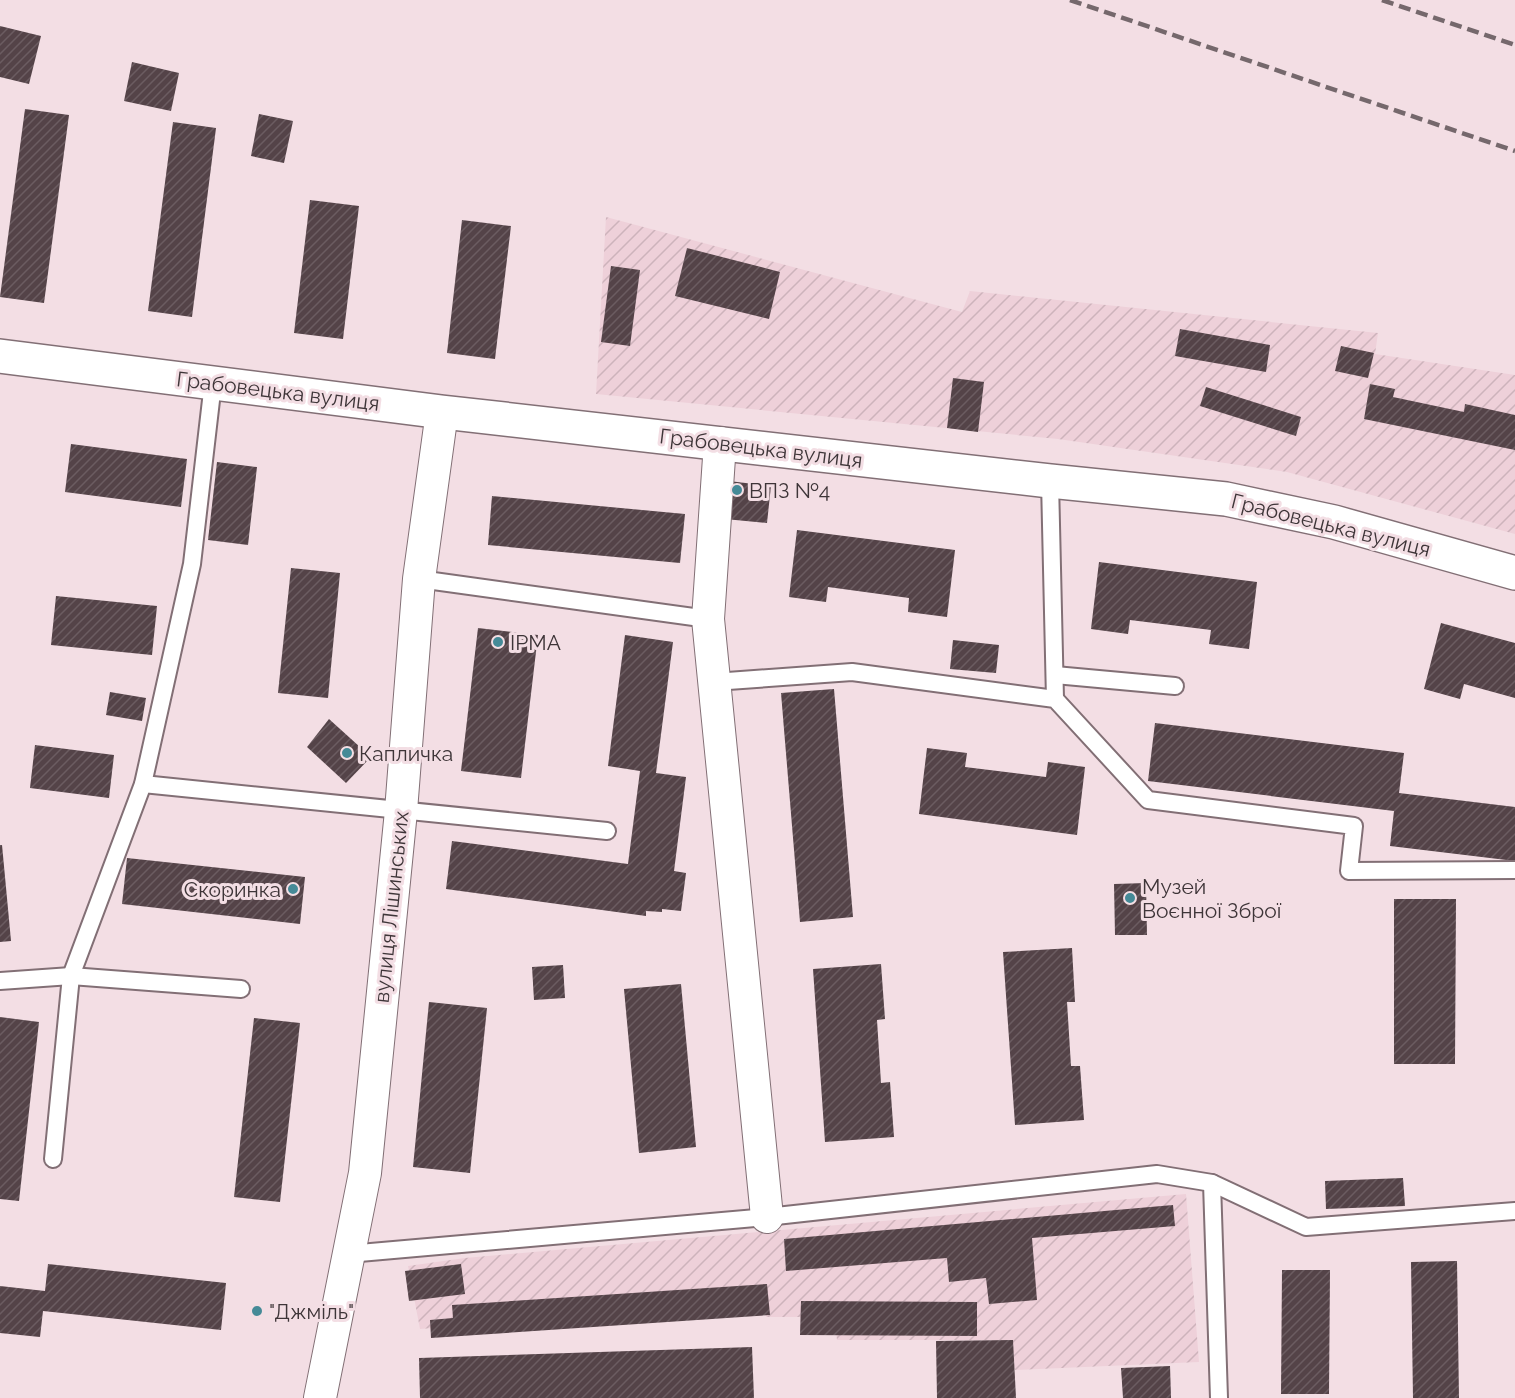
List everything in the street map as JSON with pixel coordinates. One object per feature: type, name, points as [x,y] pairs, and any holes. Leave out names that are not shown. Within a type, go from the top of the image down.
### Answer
[{"type":"street","name":"Грабовецька вулиця","points":[[0,356],[442,412],[1226,499],[1334,522],[1515,573]]},
{"type":"street","name":"вулиця Лішинських","points":[[320,1398],[365,1173],[401,811],[419,579],[442,412]]},
{"type":"street","points":[[720,443],[708,619],[767,1217]]},
{"type":"lane","points":[[53,1159],[71,976],[143,784],[192,564],[213,383]]},
{"type":"lane","points":[[1050,481],[1055,699]]},
{"type":"lane","points":[[419,579],[708,619]]},
{"type":"lane","points":[[714,682],[852,672],[1055,699],[1148,800],[1354,826],[1349,871],[1515,870]]},
{"type":"lane","points":[[1054,675],[1175,686]]},
{"type":"lane","points":[[143,784],[607,831]]},
{"type":"lane","points":[[0,981],[71,976],[241,989]]},
{"type":"lane","points":[[348,1254],[767,1217],[1157,1174],[1212,1183],[1306,1227],[1515,1211]]},
{"type":"lane","points":[[1212,1183],[1219,1398]]},
{"type":"shaded area","points":[[606,217],[962,312],[970,291],[1378,333],[1375,354],[1515,375],[1515,534],[1287,472],[1058,439],[596,394]]},
{"type":"shaded area","points":[[1186,1194],[1199,1362],[1015,1370],[1012,1340],[837,1340],[834,1317],[766,1317],[765,1303],[420,1329],[408,1266],[465,1258]]},
{"type":"building","points":[[0,26],[41,36],[29,84],[0,77]]},
{"type":"building","points":[[132,62],[179,73],[171,111],[124,101]]},
{"type":"building","points":[[25,109],[69,115],[44,303],[0,297]]},
{"type":"building","points":[[259,114],[293,121],[284,163],[251,156]]},
{"type":"building","points":[[173,122],[216,128],[192,317],[148,311]]},
{"type":"building","points":[[310,200],[359,206],[343,339],[294,333]]},
{"type":"building","points":[[462,220],[511,226],[495,359],[447,353]]},
{"type":"building","points":[[687,248],[780,272],[769,319],[675,296]]},
{"type":"building","points":[[611,266],[640,270],[630,346],[601,342]]},
{"type":"building","points":[[1180,329],[1270,345],[1266,372],[1175,356]]},
{"type":"building","points":[[1341,346],[1374,353],[1368,378],[1335,371]]},
{"type":"building","points":[[953,378],[984,382],[978,432],[947,428]]},
{"type":"building","points":[[1370,384],[1395,389],[1393,397],[1464,412],[1465,404],[1515,415],[1515,450],[1364,419]]},
{"type":"building","points":[[1206,387],[1301,417],[1296,436],[1200,406]]},
{"type":"building","points":[[71,444],[187,459],[181,507],[65,492]]},
{"type":"building","points":[[217,462],[257,467],[248,545],[208,540]]},
{"type":"building","points":[[729,481],[771,486],[767,523],[725,519]]},
{"type":"building","points":[[492,496],[685,514],[680,563],[488,545]]},
{"type":"building","points":[[797,530],[955,550],[947,617],[908,612],[909,598],[828,587],[826,602],[789,597]]},
{"type":"building","points":[[1099,562],[1257,582],[1249,649],[1209,644],[1211,630],[1130,620],[1128,634],[1091,629]]},
{"type":"building","points":[[291,568],[340,573],[328,698],[278,693]]},
{"type":"building","points":[[56,596],[157,606],[152,655],[51,645]]},
{"type":"building","points":[[1441,623],[1515,643],[1515,698],[1464,684],[1460,699],[1424,689]]},
{"type":"building","points":[[478,628],[538,635],[521,778],[461,771]]},
{"type":"building","points":[[625,635],[673,642],[656,773],[686,777],[674,871],[686,873],[681,911],[662,909],[662,912],[646,911],[646,916],[446,889],[452,841],[628,864],[640,771],[608,766]]},
{"type":"building","points":[[953,640],[999,645],[996,673],[950,669]]},
{"type":"building","points":[[834,689],[853,917],[800,922],[781,693]]},
{"type":"building","points":[[110,692],[146,698],[142,721],[106,715]]},
{"type":"building","points":[[329,719],[371,757],[346,783],[307,747]]},
{"type":"building","points":[[1155,723],[1404,753],[1399,793],[1515,807],[1515,861],[1390,846],[1394,811],[1148,781]]},
{"type":"building","points":[[35,745],[114,755],[109,798],[30,788]]},
{"type":"building","points":[[927,748],[967,753],[965,767],[1046,777],[1048,762],[1085,767],[1077,835],[919,814]]},
{"type":"building","points":[[0,845],[2,845],[11,941],[0,942]]},
{"type":"building","points":[[127,858],[305,877],[300,924],[122,904]]},
{"type":"building","name":"Музей Воєнної Зброї","points":[[1146,883],[1147,935],[1115,935],[1114,884]]},
{"type":"building","points":[[1394,899],[1456,899],[1455,1064],[1394,1064]]},
{"type":"building","points":[[1072,948],[1075,1002],[1067,1002],[1071,1066],[1080,1066],[1084,1120],[1015,1125],[1003,952]]},
{"type":"building","points":[[881,964],[885,1019],[877,1020],[881,1083],[890,1082],[894,1137],[825,1142],[813,969]]},
{"type":"building","points":[[563,965],[565,998],[534,1000],[532,967]]},
{"type":"building","points":[[681,984],[696,1147],[639,1153],[624,989]]},
{"type":"building","points":[[429,1002],[487,1008],[470,1173],[413,1167]]},
{"type":"building","points":[[0,1017],[39,1022],[19,1201],[0,1199]]},
{"type":"building","points":[[254,1018],[300,1023],[280,1202],[234,1197]]},
{"type":"building","points":[[1403,1178],[1405,1206],[1326,1209],[1325,1181]]},
{"type":"building","points":[[1173,1205],[1175,1226],[1032,1238],[1037,1300],[989,1304],[986,1278],[949,1282],[947,1258],[786,1271],[784,1239]]},
{"type":"building","points":[[1457,1261],[1459,1398],[1413,1398],[1411,1262]]},
{"type":"building","points":[[48,1264],[226,1283],[221,1330],[43,1311],[40,1337],[0,1333],[0,1286],[45,1291]]},
{"type":"building","points":[[461,1264],[465,1294],[409,1301],[405,1271]]},
{"type":"building","points":[[1282,1270],[1330,1270],[1329,1394],[1281,1394]]},
{"type":"building","points":[[767,1284],[770,1315],[431,1338],[430,1320],[453,1318],[452,1305]]},
{"type":"building","points":[[801,1301],[977,1302],[977,1336],[800,1335]]},
{"type":"building","points":[[1013,1340],[1016,1398],[937,1398],[936,1341]]},
{"type":"building","points":[[752,1347],[754,1398],[420,1398],[419,1358]]},
{"type":"building","points":[[1170,1366],[1171,1398],[1123,1398],[1121,1368]]},
{"type":"railway","points":[[1070,0],[1515,151]]},
{"type":"railway","points":[[1382,0],[1515,45]]},
{"type":"place","name":"ВПЗ №4","points":[[737,490]]},
{"type":"place","name":"ІРМА","points":[[498,642]]},
{"type":"place","name":"Капличка","points":[[347,753]]},
{"type":"place","name":"Скоринка","points":[[293,889]]},
{"type":"place","name":"Музей Воєнної Зброї","points":[[1130,898]]},
{"type":"place","name":"\"Джміль\"","points":[[257,1311]]}]
